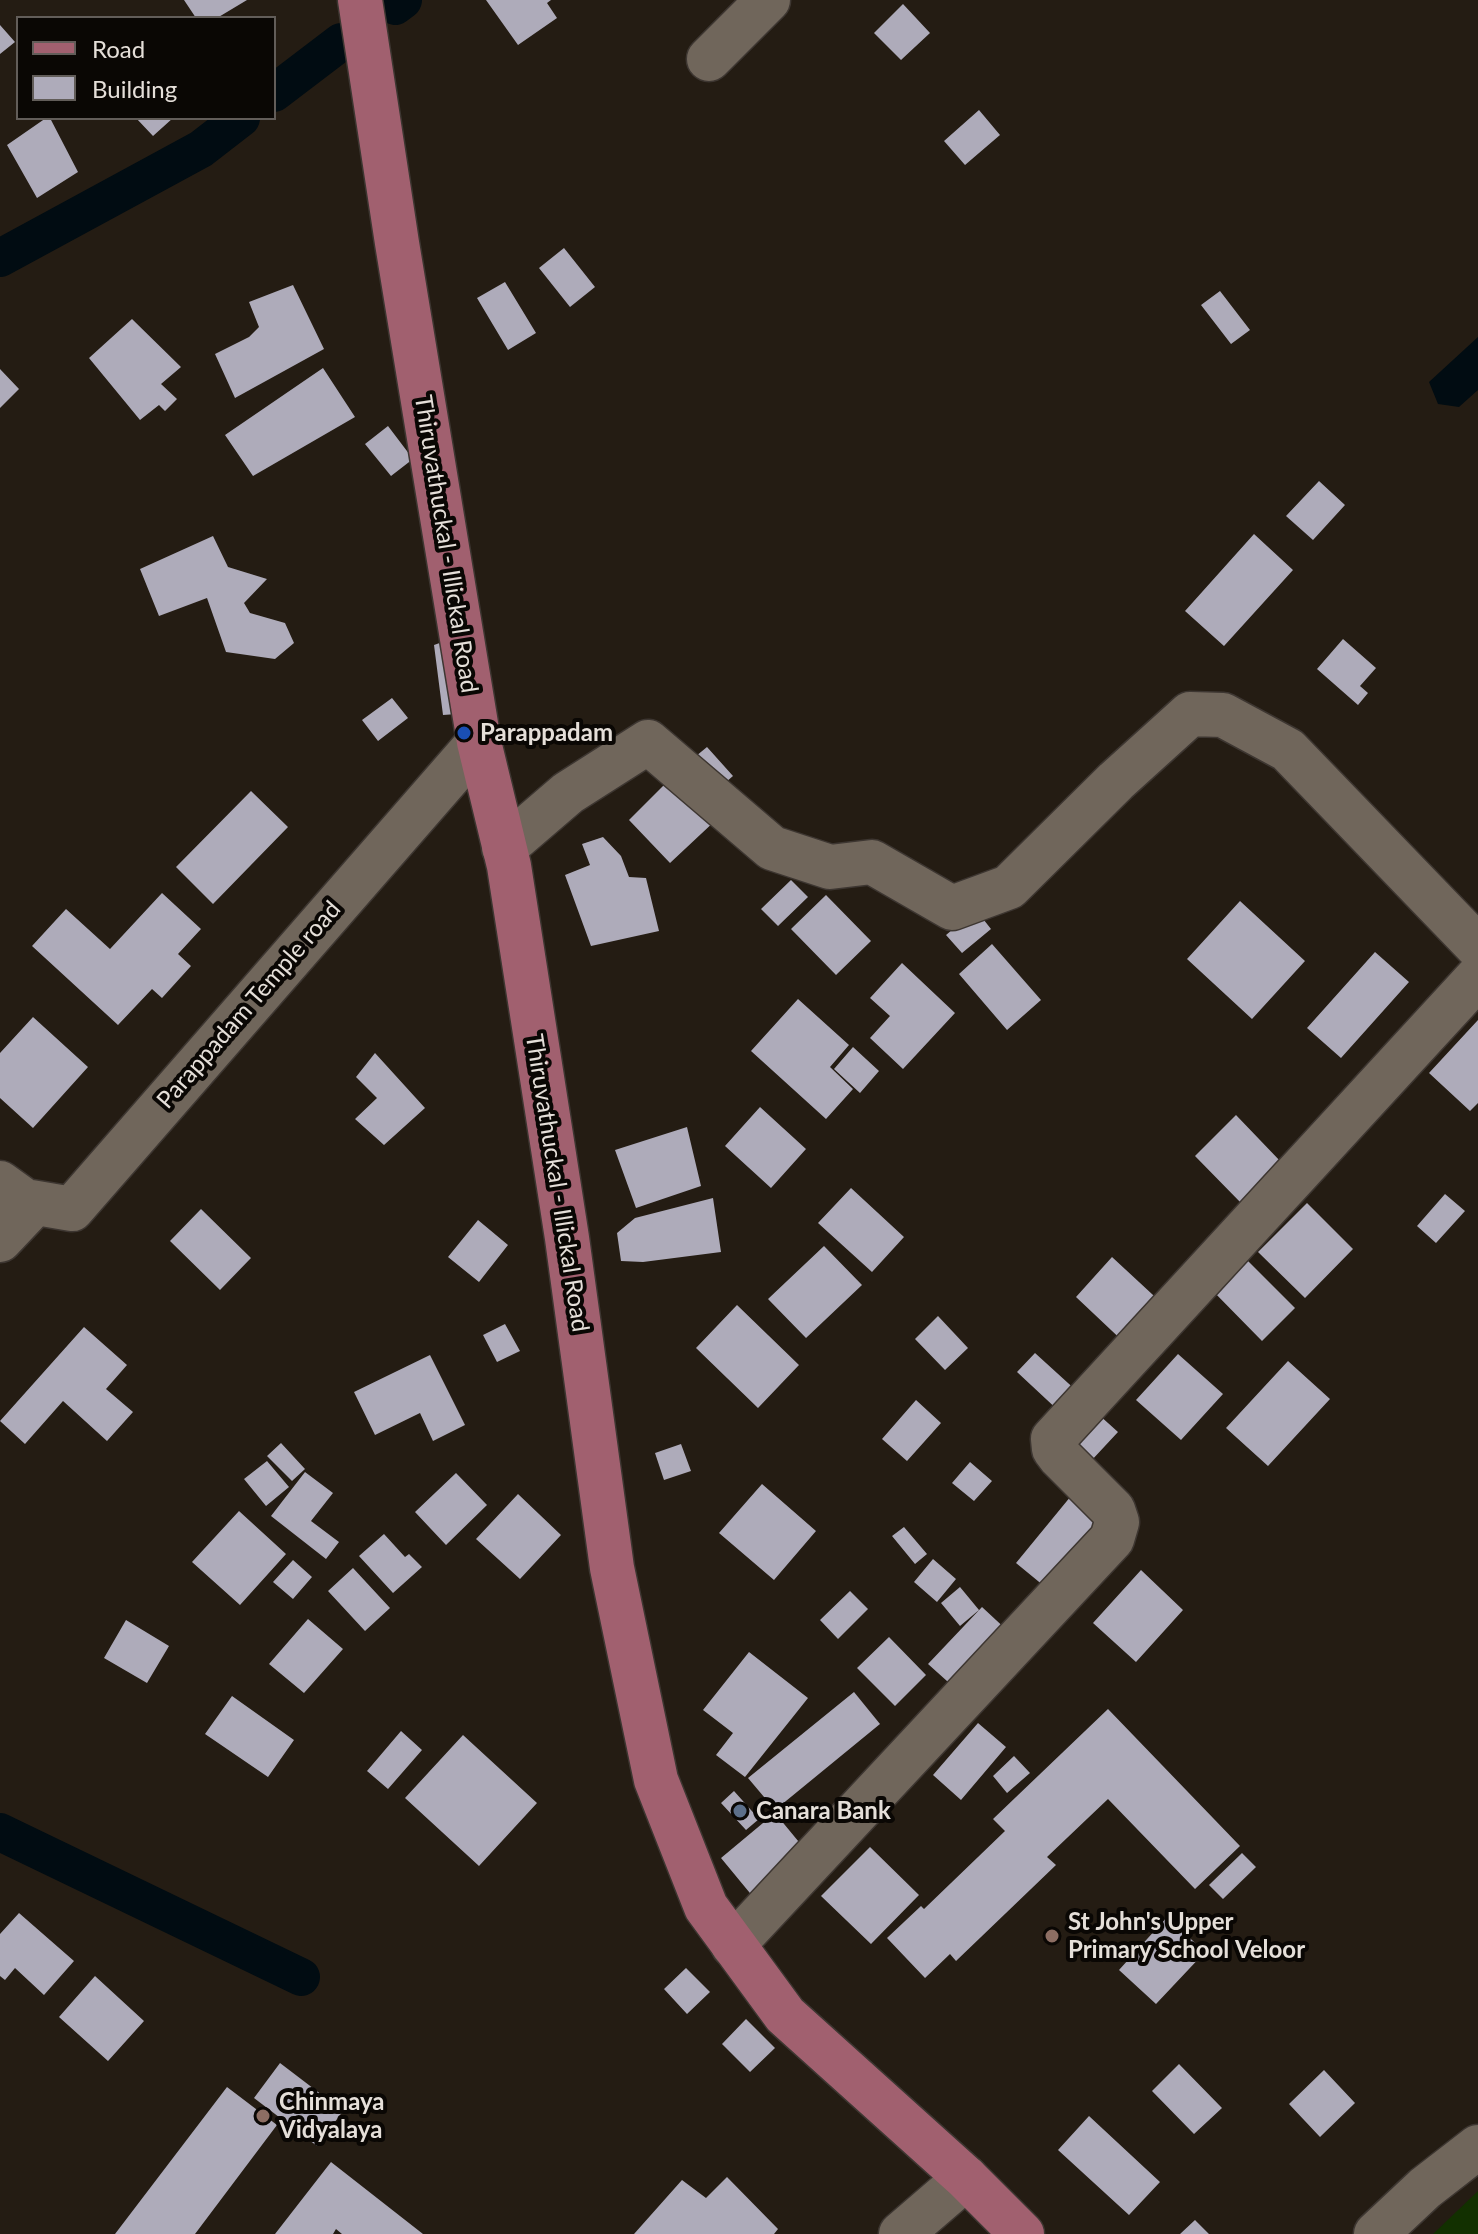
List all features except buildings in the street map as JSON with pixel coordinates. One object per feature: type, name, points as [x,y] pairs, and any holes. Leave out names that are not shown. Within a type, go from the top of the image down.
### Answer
[{"type":"main road","name":"Thiruvathuckal - Illickal Road","points":[[360,0],[479,742],[509,866],[567,1238],[612,1568],[656,1780],[706,1907],[785,2015],[966,2178],[1022,2234]]},
{"type":"street","points":[[709,59],[768,0]]},
{"type":"street","points":[[504,848],[568,793],[648,742],[772,848],[830,867],[872,862],[952,908],[1009,887],[1116,781],[1190,714],[1223,715],[1288,750],[1478,947]]},
{"type":"street","name":"Parappadam Temple road","points":[[17,1193],[72,1209],[479,742]]},
{"type":"street","points":[[733,1945],[1112,1539],[1117,1522],[1113,1510],[1060,1457],[1054,1449],[1053,1439],[1478,977]]},
{"type":"street","points":[[0,1240],[17,1193]]},
{"type":"street","points":[[1376,2234],[1425,2188],[1478,2147]]},
{"type":"street","points":[[901,2234],[966,2178]]},
{"type":"green space","points":[[1478,2191],[1478,2234],[1433,2234]]},
{"type":"shaded area","points":[[1478,337],[1478,390],[1459,407],[1438,404],[1429,382]]},
{"type":"waterway","points":[[395,6],[403,0]]},
{"type":"waterway","points":[[276,91],[341,42]]},
{"type":"waterway","points":[[0,258],[201,149],[238,120]]},
{"type":"waterway","points":[[0,1832],[301,1977]]},
{"type":"place","name":"Parappadam","points":[[464,733]]},
{"type":"place","name":"Canara Bank","points":[[740,1811]]},
{"type":"place","name":"St John's Upper Primary School Veloor","points":[[1052,1936]]},
{"type":"place","name":"Chinmaya Vidyalaya","points":[[263,2116]]}]
